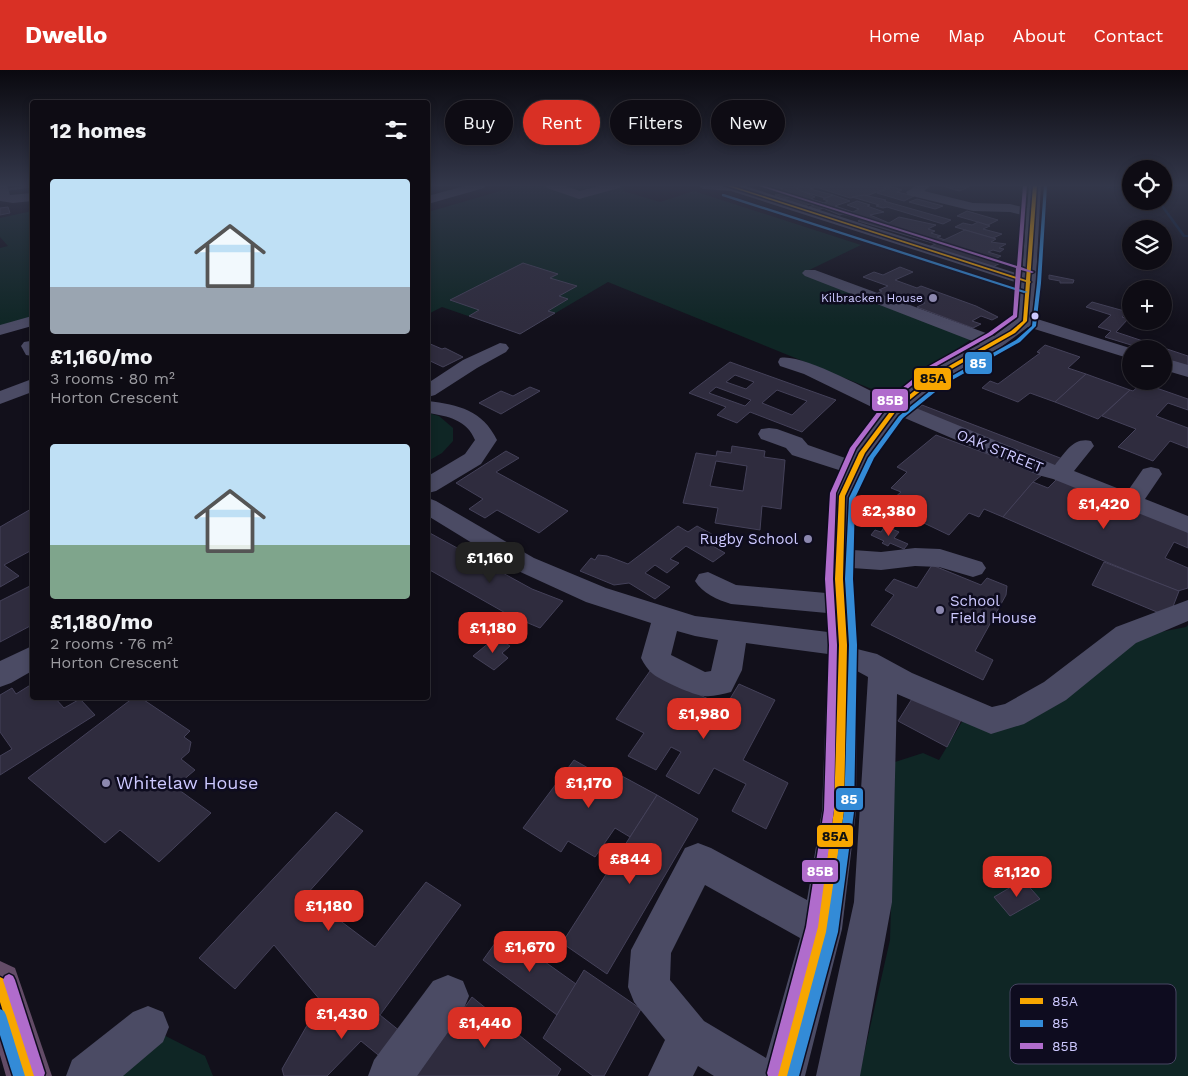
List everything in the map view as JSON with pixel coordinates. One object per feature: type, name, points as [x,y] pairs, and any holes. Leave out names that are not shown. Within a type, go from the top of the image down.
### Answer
[{"type":"highway","points":[[0,983],[8,1035],[29,1076]]},
{"type":"street","points":[[875,232],[1029,282]]},
{"type":"street","points":[[783,1076],[822,928],[840,811],[843,651],[839,558],[842,496],[862,453],[895,408],[937,375],[1012,332],[1025,320],[1032,232]]},
{"type":"street","points":[[810,273],[994,343]]},
{"type":"street","points":[[1025,320],[1122,351]]},
{"type":"street","points":[[0,330],[30,322]]},
{"type":"street","points":[[430,391],[470,364],[500,348]]},
{"type":"street","name":"OAK STREET","points":[[787,362],[811,370],[895,408],[1046,470],[1061,474],[1188,525]]},
{"type":"street","points":[[1172,366],[1188,371]]},
{"type":"street","points":[[0,398],[30,386]]},
{"type":"street","points":[[430,407],[443,409],[464,416],[480,427],[486,440],[473,459],[430,485]]},
{"type":"street","points":[[769,434],[794,443],[800,450],[855,468]]},
{"type":"street","points":[[1061,474],[1083,446]]},
{"type":"street","points":[[1133,503],[1133,500],[1151,474]]},
{"type":"street","points":[[430,507],[525,564],[596,595],[695,626],[734,630],[843,651],[883,673],[991,721],[1013,715],[1055,691],[1126,635],[1188,610]]},
{"type":"street","points":[[839,558],[881,561],[915,557],[940,558],[973,568]]},
{"type":"street","points":[[708,581],[731,594],[840,604]]},
{"type":"street","points":[[667,617],[656,658],[664,666],[702,684],[720,683],[726,670],[734,630]]},
{"type":"street","points":[[0,674],[30,658]]},
{"type":"street","points":[[838,1076],[873,902],[883,673]]},
{"type":"street","points":[[755,1076],[689,1036],[649,987],[651,950],[698,861],[822,928]]},
{"type":"street","points":[[390,1076],[448,996]]},
{"type":"street","points":[[88,1076],[148,1027]]},
{"type":"street","points":[[670,1076],[689,1036]]},
{"type":"green space","points":[[0,232],[30,232],[30,319],[0,327],[0,248],[8,246],[0,237]]},
{"type":"green space","points":[[430,232],[821,232],[861,245],[803,273],[973,338],[889,396],[608,282],[520,334],[442,307],[430,313]]},
{"type":"green space","points":[[430,414],[439,416],[453,428],[453,441],[442,453],[430,460]]},
{"type":"green space","points":[[1188,625],[1188,1076],[859,1076],[890,940],[895,762],[923,753],[939,760],[963,720],[999,728],[1140,636],[1186,627]]},
{"type":"green space","points":[[148,1027],[205,1056],[213,1076],[72,1076]]},
{"type":"building","points":[[895,232],[933,232],[931,233],[941,236],[937,237],[945,240],[936,244]]},
{"type":"building","points":[[961,232],[972,232],[996,239],[991,242],[1006,244],[999,248],[1004,249],[1000,252],[993,250],[988,252],[1001,256],[993,260],[1001,263],[992,267],[929,247]]},
{"type":"building","points":[[972,232],[994,232],[1002,234],[993,238]]},
{"type":"building","points":[[523,263],[558,274],[550,278],[577,286],[559,296],[568,299],[548,311],[555,313],[520,334],[469,316],[479,310],[450,300]]},
{"type":"building","name":"Kilbracken House","points":[[900,267],[913,272],[895,280],[917,288],[921,286],[976,306],[998,317],[992,320],[981,316],[972,321],[981,324],[973,328],[917,307],[925,303],[903,294],[893,299],[876,294],[882,291],[879,290],[888,286],[863,277],[874,272],[883,275]]},
{"type":"building","points":[[1049,275],[1074,280],[1073,283],[1060,283],[1060,281],[1049,279]]},
{"type":"building","points":[[1092,302],[1122,310],[1122,326],[1116,332],[1140,340],[1122,340],[1122,342],[1105,337],[1111,331],[1098,327],[1111,315],[1086,307]]},
{"type":"building","points":[[430,344],[442,349],[445,348],[463,357],[443,367],[430,361]]},
{"type":"building","points":[[1045,345],[1080,357],[1068,368],[1086,374],[1055,402],[1030,393],[1018,402],[982,388],[990,381],[998,384],[1040,353],[1037,352]]},
{"type":"building","points":[[1172,351],[1188,356],[1188,366],[1172,361]]},
{"type":"building","points":[[730,362],[836,400],[802,432],[750,412],[737,423],[717,415],[726,407],[689,393]],"holes":[[[735,375],[754,382],[746,389],[726,382]],[[716,387],[751,400],[745,406],[709,393]],[[777,390],[807,401],[792,415],[762,403]]]},
{"type":"building","points":[[1086,374],[1122,387],[1122,390],[1130,390],[1098,419],[1055,402]]},
{"type":"building","points":[[530,387],[540,391],[501,414],[479,403],[501,391],[513,396]]},
{"type":"building","points":[[1130,390],[1162,390],[1188,399],[1188,410],[1168,403],[1156,416],[1188,428],[1188,448],[1170,441],[1153,461],[1118,447],[1136,429],[1102,416]]},
{"type":"building","points":[[922,405],[1068,461],[1062,469],[915,411]]},
{"type":"building","points":[[936,435],[1042,475],[1033,482],[1003,517],[984,509],[979,517],[969,513],[949,535],[886,505],[901,492],[891,488],[907,472],[897,467]]},
{"type":"building","points":[[732,446],[765,451],[764,457],[785,460],[781,509],[762,506],[760,530],[715,523],[718,508],[683,503],[696,453],[716,456],[717,451],[731,453]],"holes":[[[716,461],[747,466],[743,491],[710,486]]]},
{"type":"building","points":[[506,451],[519,458],[496,472],[568,511],[539,533],[497,510],[485,518],[469,509],[483,499],[456,483]]},
{"type":"building","points":[[1058,478],[1188,530],[1188,548],[1174,542],[1165,558],[1188,568],[1188,588],[1178,591],[1003,517],[1033,482],[1048,488]]},
{"type":"building","points":[[30,510],[30,551],[4,565],[19,576],[0,587],[0,527]]},
{"type":"building","points":[[678,526],[688,532],[697,526],[719,538],[711,545],[725,553],[713,562],[686,546],[670,559],[679,563],[667,573],[655,565],[645,573],[670,587],[655,599],[629,583],[614,585],[580,571],[591,558],[595,560],[598,555],[607,556],[628,564]]},
{"type":"building","points":[[885,526],[899,532],[894,538],[908,544],[904,549],[890,543],[888,546],[882,543],[884,541],[871,535],[875,530],[881,532]]},
{"type":"building","points":[[430,533],[532,589],[563,601],[540,628],[509,615],[430,570]]},
{"type":"building","points":[[1104,562],[1179,591],[1169,617],[1092,585]]},
{"type":"building","name":"School Field House","points":[[932,565],[981,585],[987,578],[1007,586],[1006,595],[975,651],[993,660],[983,680],[871,625],[894,595],[885,590],[894,579],[917,588]]},
{"type":"building","points":[[30,586],[30,626],[0,642],[0,601]]},
{"type":"building","points":[[496,637],[510,646],[502,653],[508,658],[494,670],[473,656]]},
{"type":"building","points":[[650,671],[725,707],[739,684],[775,700],[743,760],[788,783],[766,829],[732,811],[746,784],[714,768],[699,794],[666,776],[681,752],[671,747],[656,770],[628,756],[644,733],[616,719]]},
{"type":"building","points":[[30,685],[30,700],[57,700],[64,708],[81,700],[95,715],[0,775],[0,756],[12,749],[0,732],[0,695],[12,688],[16,694]]},
{"type":"building","points":[[915,694],[962,718],[947,747],[898,721]]},
{"type":"building","name":"Whitelaw House","points":[[130,700],[144,700],[190,731],[184,737],[191,742],[189,752],[181,759],[195,770],[175,787],[211,813],[159,862],[120,830],[105,843],[28,778]]},
{"type":"building","points":[[574,760],[604,777],[609,769],[657,795],[630,837],[615,828],[595,857],[568,841],[561,852],[523,828]]},
{"type":"building","points":[[657,795],[698,819],[607,974],[562,943]]},
{"type":"building","points":[[336,812],[363,831],[306,895],[375,947],[426,882],[461,905],[380,1015],[321,1001],[274,945],[235,989],[199,958]]},
{"type":"building","points":[[1023,880],[1040,899],[1010,916],[994,897]]},
{"type":"building","points":[[503,932],[576,984],[557,1015],[483,960]]},
{"type":"building","points":[[584,970],[641,1009],[604,1076],[593,1076],[543,1038]]},
{"type":"building","points":[[472,997],[561,1069],[557,1076],[416,1076]]},
{"type":"building","points":[[321,1001],[380,1015],[411,1040],[393,1067],[361,1041],[327,1076],[284,1076],[282,1069]]},
{"type":"waterway","points":[[1181,232],[1184,236],[1188,236]]},
{"type":"transit line","name":"85","points":[[838,232],[1026,292]]},
{"type":"transit line","name":"85A","points":[[873,232],[1029,282]]},
{"type":"transit line","name":"85B","points":[[906,232],[1032,272]]},
{"type":"transit line","name":"85B","points":[[773,1073],[812,927],[829,810],[833,645],[829,579],[833,493],[853,448],[887,403],[931,367],[990,334],[1015,316],[1021,232]]},
{"type":"transit line","name":"85A","points":[[783,1076],[822,929],[839,811],[843,645],[839,579],[842,496],[862,453],[894,410],[937,375],[1013,332],[1025,321],[1032,232]]},
{"type":"transit line","name":"85","points":[[793,1076],[832,932],[849,812],[853,645],[849,579],[852,498],[871,458],[901,417],[943,383],[1018,341],[1034,326],[1042,232]]},
{"type":"transit line","name":"85B","points":[[9,980],[39,1073]]},
{"type":"transit line","name":"85A","points":[[0,983],[29,1076]]},
{"type":"transit line","name":"85","points":[[0,1015],[19,1076]]},
{"type":"place","name":"Kilbracken House","points":[[933,298]]},
{"type":"place","name":"Rugby School","points":[[808,539]]},
{"type":"place","name":"School Field House","points":[[940,610]]},
{"type":"place","name":"Whitelaw House","points":[[106,783]]}]
